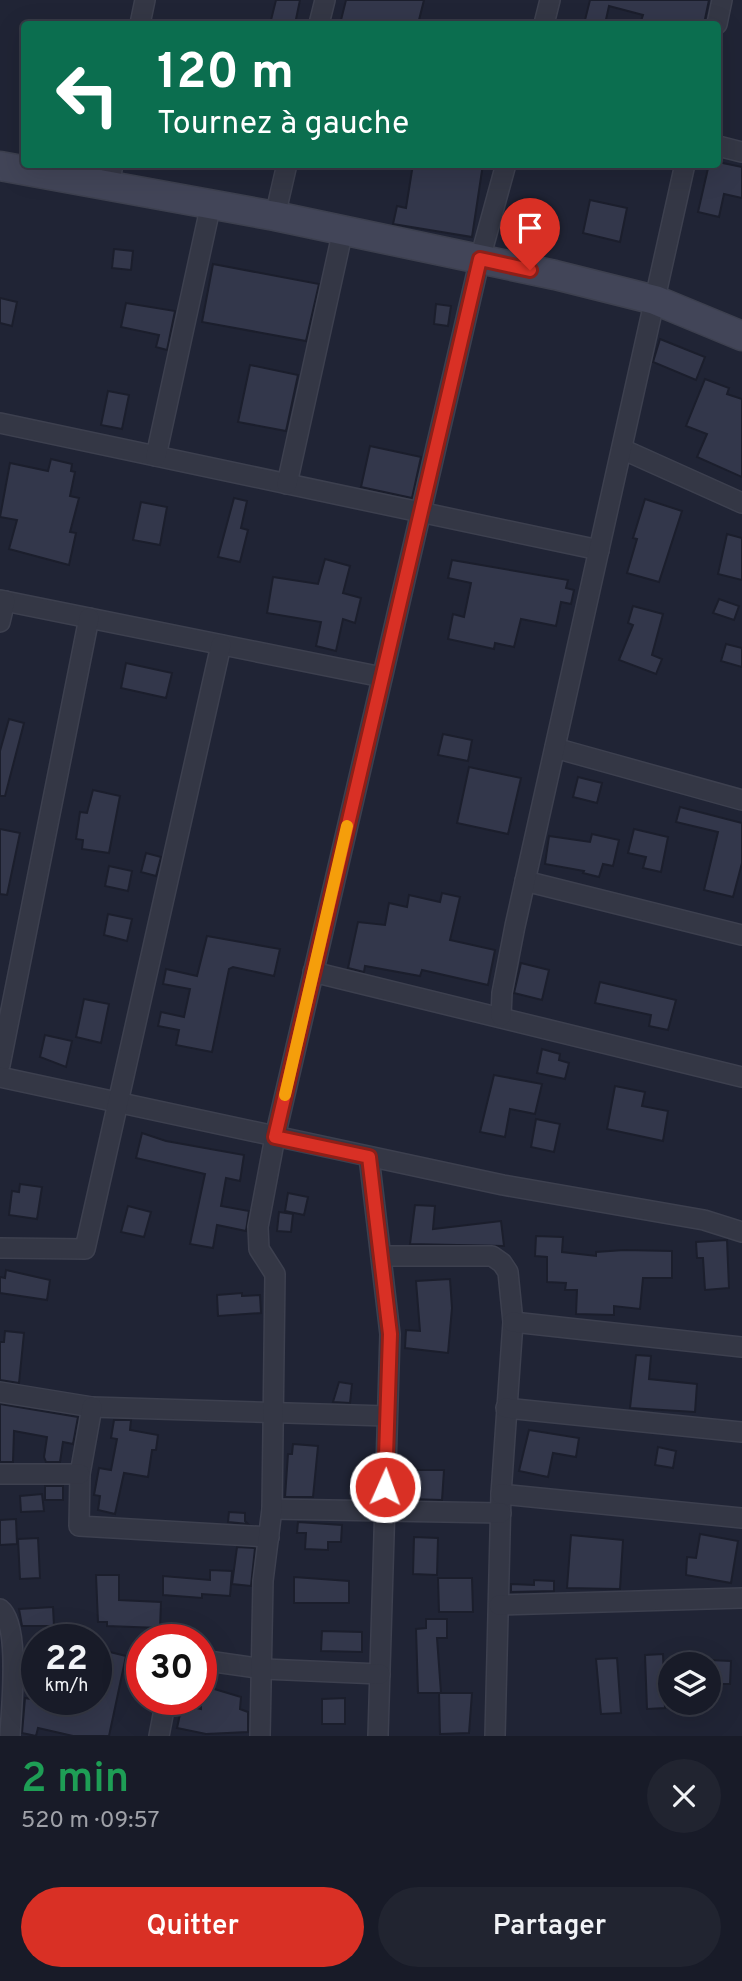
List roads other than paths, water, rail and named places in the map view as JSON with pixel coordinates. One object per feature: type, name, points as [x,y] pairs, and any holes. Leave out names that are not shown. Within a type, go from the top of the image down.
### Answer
[{"type":"street","points":[[141,21],[145,0]]},
{"type":"street","points":[[320,21],[324,0]]},
{"type":"street","points":[[545,21],[550,0]]},
{"type":"street","points":[[718,21],[722,0]]},
{"type":"street","points":[[721,147],[742,152]]},
{"type":"street","points":[[0,166],[21,168]]},
{"type":"street","points":[[25,168],[111,175],[211,204],[480,259],[655,300],[742,336]]},
{"type":"street","points":[[275,216],[286,168]]},
{"type":"street","points":[[260,1736],[264,1669],[263,1581],[272,1509],[275,1273],[259,1249],[258,1227],[275,1137],[313,972],[480,259],[505,168]]},
{"type":"street","points":[[501,1016],[505,973],[684,168]]},
{"type":"street","points":[[156,456],[211,204]]},
{"type":"street","points":[[287,484],[343,230]]},
{"type":"street","points":[[0,423],[599,550]]},
{"type":"street","points":[[622,449],[742,503]]},
{"type":"street","points":[[0,622],[2,600],[382,677]]},
{"type":"street","points":[[0,1065],[89,618]]},
{"type":"street","points":[[0,1248],[85,1249],[221,645]]},
{"type":"street","points":[[555,748],[742,800]]},
{"type":"street","points":[[525,881],[742,935]]},
{"type":"street","points":[[313,972],[742,1077]]},
{"type":"street","points":[[0,1076],[116,1104],[503,1185],[704,1220],[742,1232]]},
{"type":"street","points":[[369,1157],[390,1334],[378,1736]]},
{"type":"street","points":[[381,1256],[492,1256],[502,1263],[508,1272],[513,1322],[501,1503],[495,1736]]},
{"type":"street","points":[[513,1322],[742,1347]]},
{"type":"street","points":[[0,1392],[92,1407],[387,1416]]},
{"type":"street","points":[[92,1407],[80,1474],[79,1526],[269,1537]]},
{"type":"street","points":[[506,1409],[742,1432]]},
{"type":"street","points":[[0,1474],[80,1474]]},
{"type":"street","points":[[272,1509],[385,1511],[501,1503],[742,1518]]},
{"type":"street","points":[[499,1605],[742,1598]]},
{"type":"street","points":[[0,1609],[9,1619],[12,1639],[10,1736]]},
{"type":"street","points":[[217,1662],[264,1669],[380,1674]]},
{"type":"street","points":[[159,1736],[163,1715]]}]
